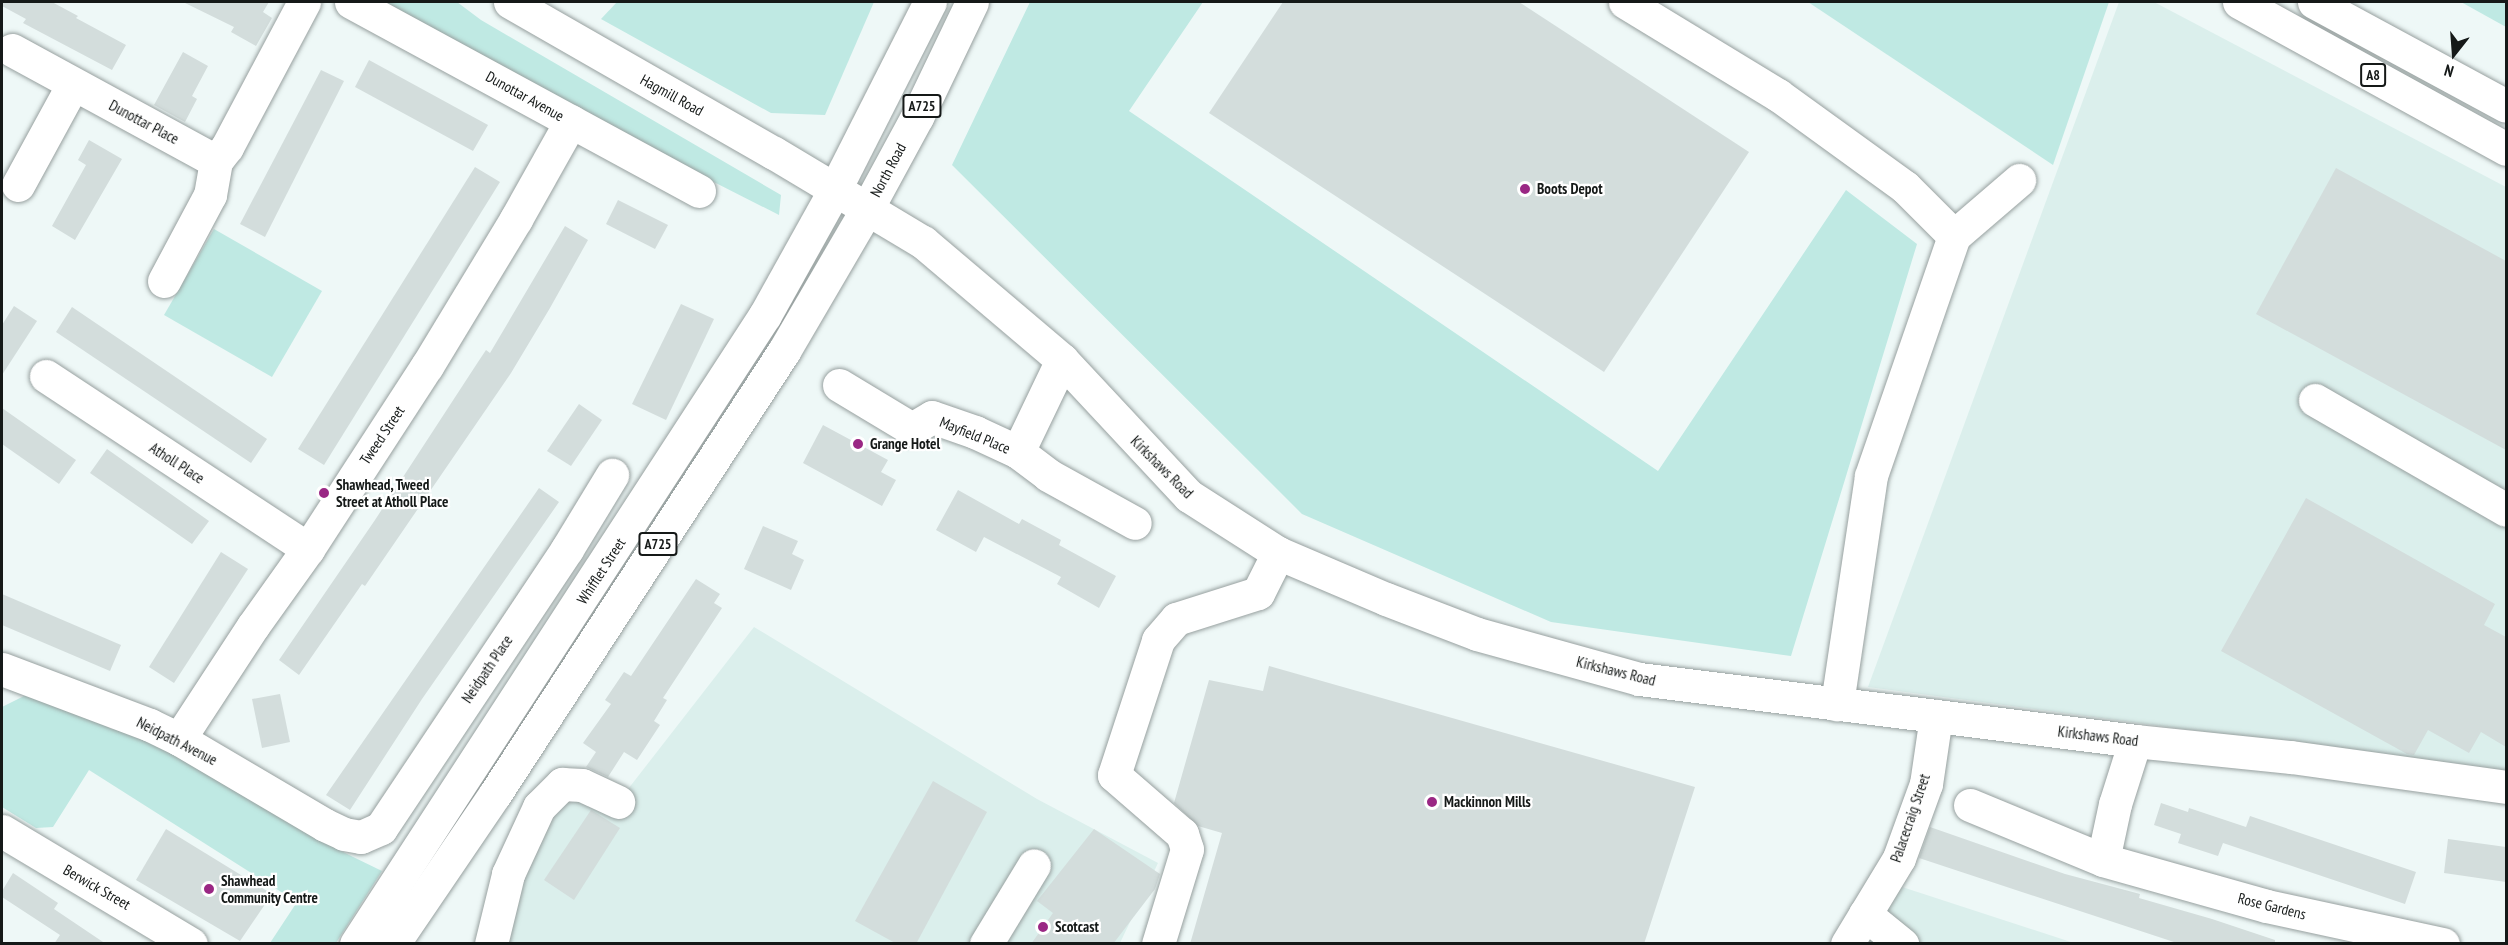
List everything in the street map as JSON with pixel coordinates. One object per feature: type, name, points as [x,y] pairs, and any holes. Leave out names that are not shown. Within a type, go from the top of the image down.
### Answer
[{"type":"main road","points":[[164,281],[210,195],[216,161],[227,147],[303,2]]},
{"type":"main road","name":"Dunottar Avenue","points":[[351,2],[699,191]]},
{"type":"main road","name":"Hagmill Road","points":[[510,2],[867,209]]},
{"type":"main road","name":"A725","points":[[834,191],[930,2]]},
{"type":"main road","name":"North Road","points":[[867,209],[917,117],[972,2]]},
{"type":"main road","points":[[1624,2],[1778,95],[1905,187],[1954,236]]},
{"type":"main road","name":"A8","points":[[2240,2],[2506,149]]},
{"type":"main road","name":"A8","points":[[2314,2],[2506,106]]},
{"type":"main road","name":"A8","points":[[2343,2],[2448,75]]},
{"type":"main road","name":"Dunottar Place","points":[[12,50],[216,161]]},
{"type":"main road","points":[[18,185],[73,84]]},
{"type":"main road","name":"Tweed Street","points":[[179,739],[253,626],[309,549],[433,356],[516,219],[571,122]]},
{"type":"main road","points":[[1837,704],[1871,476],[1954,236],[2019,180]]},
{"type":"main road","name":"Whifflet Street","points":[[356,944],[392,927],[425,867],[751,338],[834,191]]},
{"type":"main road","name":"Whifflet Street","points":[[425,867],[502,784],[784,351],[867,209]]},
{"type":"main road","name":"Kirkshaws Road","points":[[867,209],[923,242],[1062,360],[1189,496],[1278,553],[1477,634],[1639,680],[2135,741],[2291,757],[2506,787]]},
{"type":"main road","name":"Mayfield Place","points":[[1018,452],[1062,360]]},
{"type":"main road","name":"Atholl Place","points":[[46,376],[309,549]]},
{"type":"main road","name":"Mayfield Place","points":[[839,385],[912,429],[932,417],[975,432],[1018,452],[1047,475],[1134,523]]},
{"type":"main road","points":[[2315,400],[2506,510]]},
{"type":"main road","name":"Neidpath Place","points":[[344,834],[361,837],[381,828],[567,549],[612,475]]},
{"type":"main road","points":[[1158,944],[1187,849],[1182,834],[1114,775],[1158,640],[1176,619],[1258,593],[1278,553]]},
{"type":"main road","name":"Neidpath Avenue","points":[[2,669],[111,709],[179,739],[344,834]]},
{"type":"main road","name":"Palacecraig Street","points":[[1847,944],[1899,858],[1926,784],[1936,716]]},
{"type":"main road","points":[[2103,860],[2115,804],[2135,741]]},
{"type":"main road","points":[[491,944],[508,874],[539,807],[562,784],[582,785],[618,802]]},
{"type":"main road","name":"Rose Gardens","points":[[1970,805],[2103,860],[2267,906],[2443,944]]},
{"type":"main road","name":"Berwick Street","points":[[2,831],[191,944]]},
{"type":"main road","points":[[986,944],[1034,865]]},
{"type":"main road","points":[[1865,914],[1902,944]]},
{"type":"shaded area","points":[[2119,2],[2154,2],[2506,187],[2506,772],[1868,687]]},
{"type":"shaded area","points":[[754,627],[1037,799],[1158,863],[1120,943],[507,943],[507,901],[574,773],[618,802]]},
{"type":"shaded area","points":[[1896,885],[2074,943],[1861,944]]},
{"type":"green space","points":[[372,2],[457,2],[481,20],[781,195],[779,215],[580,114]]},
{"type":"green space","points":[[617,2],[874,2],[825,115],[771,113],[601,19]]},
{"type":"green space","points":[[1030,2],[1203,2],[1129,111],[1658,471],[1846,190],[1917,244],[1791,656],[1551,622],[1302,514],[952,165]]},
{"type":"green space","points":[[1808,2],[2109,2],[2053,165]]},
{"type":"green space","points":[[2461,2],[2506,2],[2506,27]]},
{"type":"green space","points":[[214,229],[322,291],[272,377],[164,315]]},
{"type":"green space","points":[[32,692],[93,715],[111,729],[131,731],[176,752],[345,853],[382,871],[336,943],[270,943],[297,902],[89,770],[53,827],[36,828],[2,807],[2,707]]},
{"type":"building","points":[[2,2],[52,2],[126,45],[112,70],[23,23],[26,19],[2,6]]},
{"type":"building","points":[[183,2],[269,2],[263,12],[272,18],[256,46],[231,32],[234,27]]},
{"type":"building","name":"Boots Depot","points":[[1283,2],[1519,2],[1749,152],[1604,372],[1209,113]]},
{"type":"building","points":[[183,52],[208,66],[192,96],[197,99],[185,122],[154,105]]},
{"type":"building","points":[[369,60],[488,125],[473,151],[355,87]]},
{"type":"building","points":[[321,70],[344,81],[265,237],[240,224]]},
{"type":"building","points":[[89,140],[122,159],[75,240],[52,226],[86,165],[78,160]]},
{"type":"building","points":[[475,167],[500,182],[324,465],[298,449]]},
{"type":"building","points":[[2336,168],[2506,261],[2506,450],[2256,314]]},
{"type":"building","points":[[618,200],[668,225],[655,249],[606,224]]},
{"type":"building","points":[[565,226],[588,240],[550,308],[511,373],[365,586],[362,584],[299,675],[279,660],[375,520],[486,350],[490,353]]},
{"type":"building","points":[[681,304],[714,319],[666,420],[632,404]]},
{"type":"building","points":[[14,306],[37,321],[2,375],[2,325]]},
{"type":"building","points":[[72,307],[267,439],[251,463],[56,332]]},
{"type":"building","points":[[579,404],[602,420],[571,466],[547,451]]},
{"type":"building","points":[[2,408],[76,460],[59,484],[2,444]]},
{"type":"building","points":[[823,425],[888,460],[881,472],[896,480],[882,506],[803,463]]},
{"type":"building","points":[[107,449],[209,521],[192,544],[90,473]]},
{"type":"building","points":[[539,488],[559,502],[422,699],[350,810],[326,795]]},
{"type":"building","points":[[958,490],[1019,524],[1022,519],[1061,540],[1059,545],[1116,576],[1099,608],[1057,584],[1061,577],[984,537],[976,552],[936,530]]},
{"type":"building","points":[[2306,498],[2495,604],[2484,625],[2506,637],[2506,747],[2481,732],[2469,753],[2428,730],[2414,755],[2407,754],[2221,651]]},
{"type":"building","points":[[763,526],[798,541],[792,554],[804,560],[791,590],[744,569]]},
{"type":"building","points":[[221,552],[248,569],[174,683],[149,667]]},
{"type":"building","points":[[696,579],[720,594],[714,603],[722,608],[663,698],[667,700],[654,721],[660,725],[637,760],[624,752],[608,777],[586,767],[596,752],[583,743],[611,704],[605,700],[624,672],[631,676]]},
{"type":"building","points":[[2,594],[121,645],[110,671],[2,625]]},
{"type":"building","name":"Mackinnon Mills","points":[[1269,666],[1695,787],[1644,944],[1190,944],[1222,833],[1198,826],[1174,803],[1209,680],[1263,691]]},
{"type":"building","points":[[280,694],[290,742],[262,748],[252,699]]},
{"type":"building","points":[[933,781],[987,812],[916,944],[897,944],[855,921]]},
{"type":"building","points":[[2161,803],[2188,812],[2189,808],[2246,827],[2250,816],[2416,872],[2405,904],[2223,843],[2218,856],[2178,843],[2181,834],[2154,825]]},
{"type":"building","points":[[591,810],[620,828],[574,900],[544,880]]},
{"type":"building","points":[[1930,827],[2065,874],[2140,894],[2139,898],[2275,940],[2275,944],[2180,944],[1919,858]]},
{"type":"building","name":"Shawhead Community Centre","points":[[166,829],[272,894],[240,941],[136,880]]},
{"type":"building","points":[[1094,829],[1160,874],[1155,889],[1113,944],[1031,944],[1053,913],[1037,901]]},
{"type":"building","points":[[2448,839],[2506,847],[2506,882],[2444,873]]},
{"type":"building","points":[[13,873],[58,903],[54,909],[106,944],[54,944],[60,935],[2,897],[2,891]]},
{"type":"place","name":"Boots Depot","points":[[1525,189]]},
{"type":"place","name":"Grange Hotel","points":[[858,444]]},
{"type":"place","name":"Shawhead, Tweed Street at Atholl Place","points":[[324,493]]},
{"type":"place","name":"Mackinnon Mills","points":[[1432,802]]},
{"type":"place","name":"Shawhead Community Centre","points":[[209,889]]},
{"type":"place","name":"Scotcast","points":[[1043,927]]}]
